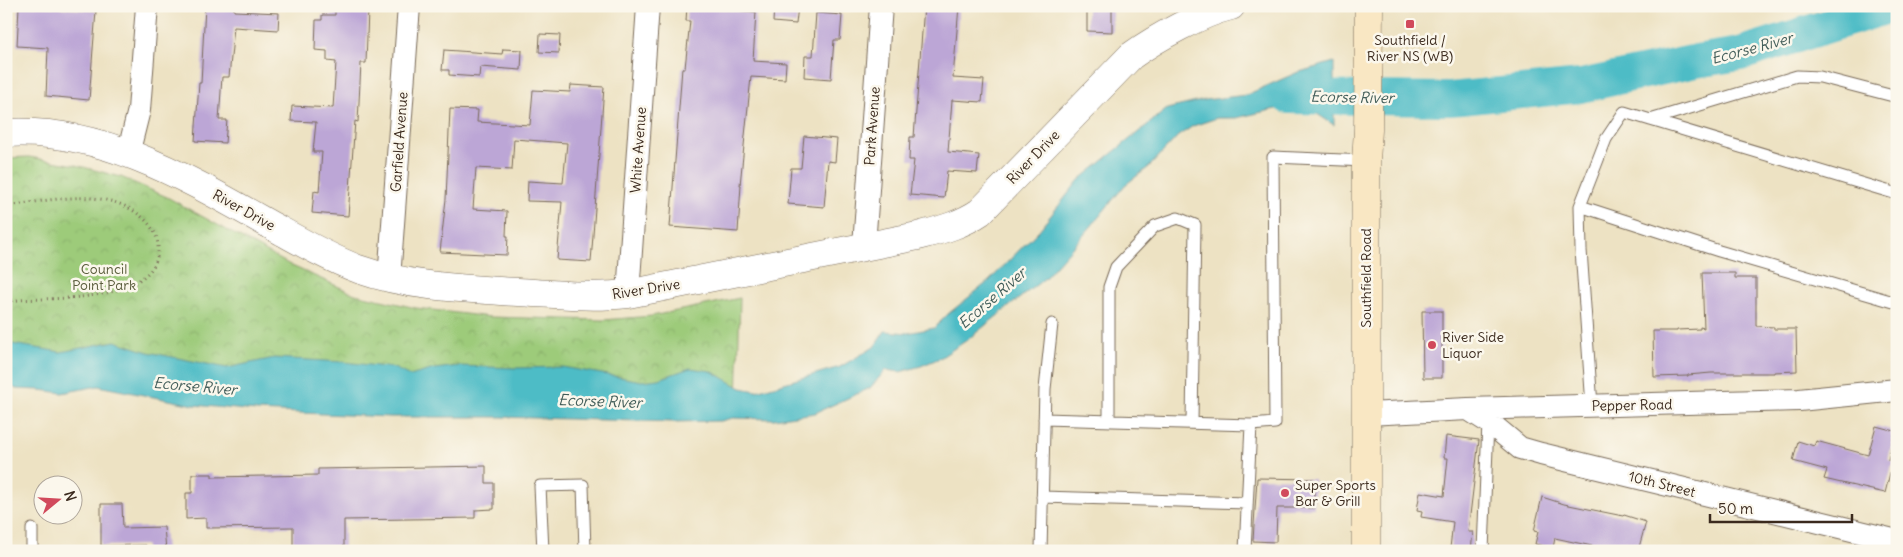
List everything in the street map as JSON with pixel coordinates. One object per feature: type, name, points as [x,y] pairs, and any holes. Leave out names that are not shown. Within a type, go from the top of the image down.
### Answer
[{"type":"main road","name":"Southfield Road","points":[[1366,551],[1366,161],[1369,6]]},
{"type":"street","points":[[128,154],[139,110],[147,6]]},
{"type":"street","name":"Garfield Avenue","points":[[389,279],[409,6]]},
{"type":"street","name":"White Avenue","points":[[628,294],[648,6]]},
{"type":"street","name":"Park Avenue","points":[[864,246],[880,6]]},
{"type":"street","name":"River Drive","points":[[6,133],[22,132],[57,135],[97,144],[128,154],[187,179],[313,249],[357,268],[389,279],[415,284],[492,291],[592,296],[628,294],[946,229],[969,220],[980,212],[1131,56],[1144,46],[1194,21],[1231,6]]},
{"type":"street","name":"Pepper Road","points":[[1367,414],[1468,409],[1799,400],[1897,390]]},
{"type":"street","name":"10th Street","points":[[1468,409],[1488,422],[1520,448],[1897,541]]},
{"type":"lane","points":[[1650,120],[1797,76],[1820,77],[1897,97]]},
{"type":"lane","points":[[1592,406],[1581,250],[1580,206],[1606,139],[1624,112],[1897,194]]},
{"type":"lane","points":[[1044,419],[1251,425],[1275,423],[1273,158],[1366,161]]},
{"type":"lane","points":[[1580,206],[1719,251],[1897,304]]},
{"type":"lane","points":[[1109,421],[1109,287],[1116,267],[1155,226],[1178,218],[1195,225],[1192,423]]},
{"type":"lane","points":[[1041,551],[1045,389],[1052,324]]},
{"type":"lane","points":[[1483,551],[1488,422]]},
{"type":"lane","points":[[1245,551],[1251,425]]},
{"type":"lane","points":[[543,551],[540,486],[583,484],[584,551]]},
{"type":"lane","points":[[1042,497],[1247,502]]},
{"type":"lane","points":[[32,529],[32,551]]},
{"type":"path","points":[[6,206],[65,198],[90,198],[121,204],[135,211],[145,220],[157,238],[158,247],[158,254],[148,274],[128,286],[83,296],[6,301]]},
{"type":"green space","name":"Council Point Park","points":[[29,157],[76,165],[121,177],[167,197],[292,266],[355,294],[416,308],[490,317],[603,320],[652,316],[740,298],[737,404],[6,371],[6,158]]},
{"type":"water","points":[[1334,62],[1334,125],[1311,110],[1280,108],[1236,118],[1217,118],[1193,126],[1178,136],[1149,167],[1125,185],[1045,278],[967,340],[940,358],[921,366],[900,372],[886,370],[870,388],[815,413],[774,419],[733,418],[721,421],[673,422],[501,417],[390,417],[257,411],[194,405],[98,386],[62,393],[16,389],[6,383],[6,343],[61,352],[115,341],[148,352],[227,368],[274,358],[344,362],[394,368],[410,376],[434,369],[459,366],[562,367],[642,381],[659,379],[690,368],[711,371],[741,388],[756,391],[840,367],[874,347],[885,331],[908,333],[934,328],[948,314],[989,281],[1040,229],[1079,180],[1167,109],[1205,100],[1246,95],[1296,73]]},
{"type":"building","points":[[19,6],[96,11],[89,100],[46,96],[48,48],[17,46]]},
{"type":"building","points":[[205,6],[234,6],[234,11],[279,13],[278,30],[234,27],[229,77],[222,77],[219,120],[227,120],[225,143],[195,141],[199,83],[201,83]]},
{"type":"building","points":[[687,6],[721,6],[721,9],[756,12],[753,61],[786,63],[785,79],[751,77],[740,185],[738,232],[670,227],[682,68],[685,68],[690,21],[686,21]]},
{"type":"building","points":[[774,6],[798,6],[796,24],[773,22]]},
{"type":"building","points":[[924,6],[959,6],[953,78],[984,80],[982,102],[952,100],[948,152],[979,155],[977,173],[947,171],[944,198],[910,195],[914,160],[909,160],[910,137],[914,137]]},
{"type":"building","points":[[1087,6],[1112,6],[1112,32],[1087,31]]},
{"type":"building","points":[[335,8],[368,10],[366,63],[361,63],[358,122],[355,121],[348,216],[312,213],[314,191],[319,192],[322,152],[313,152],[316,122],[291,121],[292,106],[333,108],[336,62],[327,61],[327,51],[315,50],[316,20],[322,20],[322,15],[335,15]]},
{"type":"building","points":[[816,13],[842,15],[840,40],[834,40],[831,79],[804,77],[805,56],[813,56]]},
{"type":"building","points":[[540,34],[560,35],[559,53],[539,52]]},
{"type":"building","points":[[503,49],[522,50],[521,70],[480,67],[479,77],[449,75],[449,70],[442,70],[444,50],[502,54]]},
{"type":"building","points":[[571,85],[604,87],[591,262],[557,260],[562,202],[527,201],[528,181],[563,183],[567,143],[514,139],[512,170],[476,168],[473,209],[507,211],[507,255],[440,252],[446,199],[450,109],[478,110],[477,122],[530,125],[533,90],[570,92]]},
{"type":"building","points":[[804,136],[837,139],[835,162],[828,161],[824,207],[788,204],[791,168],[801,168]]},
{"type":"building","points":[[1702,273],[1735,273],[1735,278],[1756,278],[1756,326],[1774,327],[1774,329],[1796,329],[1797,371],[1711,373],[1654,377],[1653,331],[1704,328]]},
{"type":"building","name":"River Side Liquor","points":[[1422,311],[1442,311],[1442,378],[1423,378]]},
{"type":"building","points":[[1876,426],[1895,431],[1888,460],[1893,461],[1885,493],[1824,479],[1827,470],[1793,461],[1798,441],[1814,446],[1816,441],[1868,455]]},
{"type":"building","points":[[1446,436],[1479,440],[1468,532],[1473,532],[1471,551],[1450,548],[1453,522],[1421,517],[1422,511],[1417,510],[1420,492],[1444,496],[1448,458],[1444,458]]},
{"type":"building","points":[[486,466],[486,483],[494,483],[494,509],[475,510],[475,518],[344,520],[344,551],[293,551],[293,527],[206,528],[206,518],[186,519],[186,493],[192,493],[192,474],[212,474],[212,477],[318,475],[318,469]]},
{"type":"building","name":"Super Sports Bar & Grill","points":[[1257,478],[1314,479],[1314,508],[1277,508],[1276,542],[1253,541]]},
{"type":"building","points":[[1542,497],[1564,504],[1624,515],[1646,522],[1638,551],[1615,551],[1555,538],[1553,548],[1535,544],[1538,532],[1534,531]]},
{"type":"building","points":[[101,504],[122,504],[123,528],[164,527],[166,550],[146,551],[146,545],[101,546]]},
{"type":"waterway","name":"Ecorse River","points":[[1288,97],[1450,99],[1581,86],[1696,61],[1740,54],[1891,6]]},
{"type":"place","name":"Southfield / River NS (WB)","points":[[1410,24]]},
{"type":"place","name":"River Side Liquor","points":[[1432,345]]},
{"type":"place","name":"Super Sports Bar & Grill","points":[[1285,493]]}]
